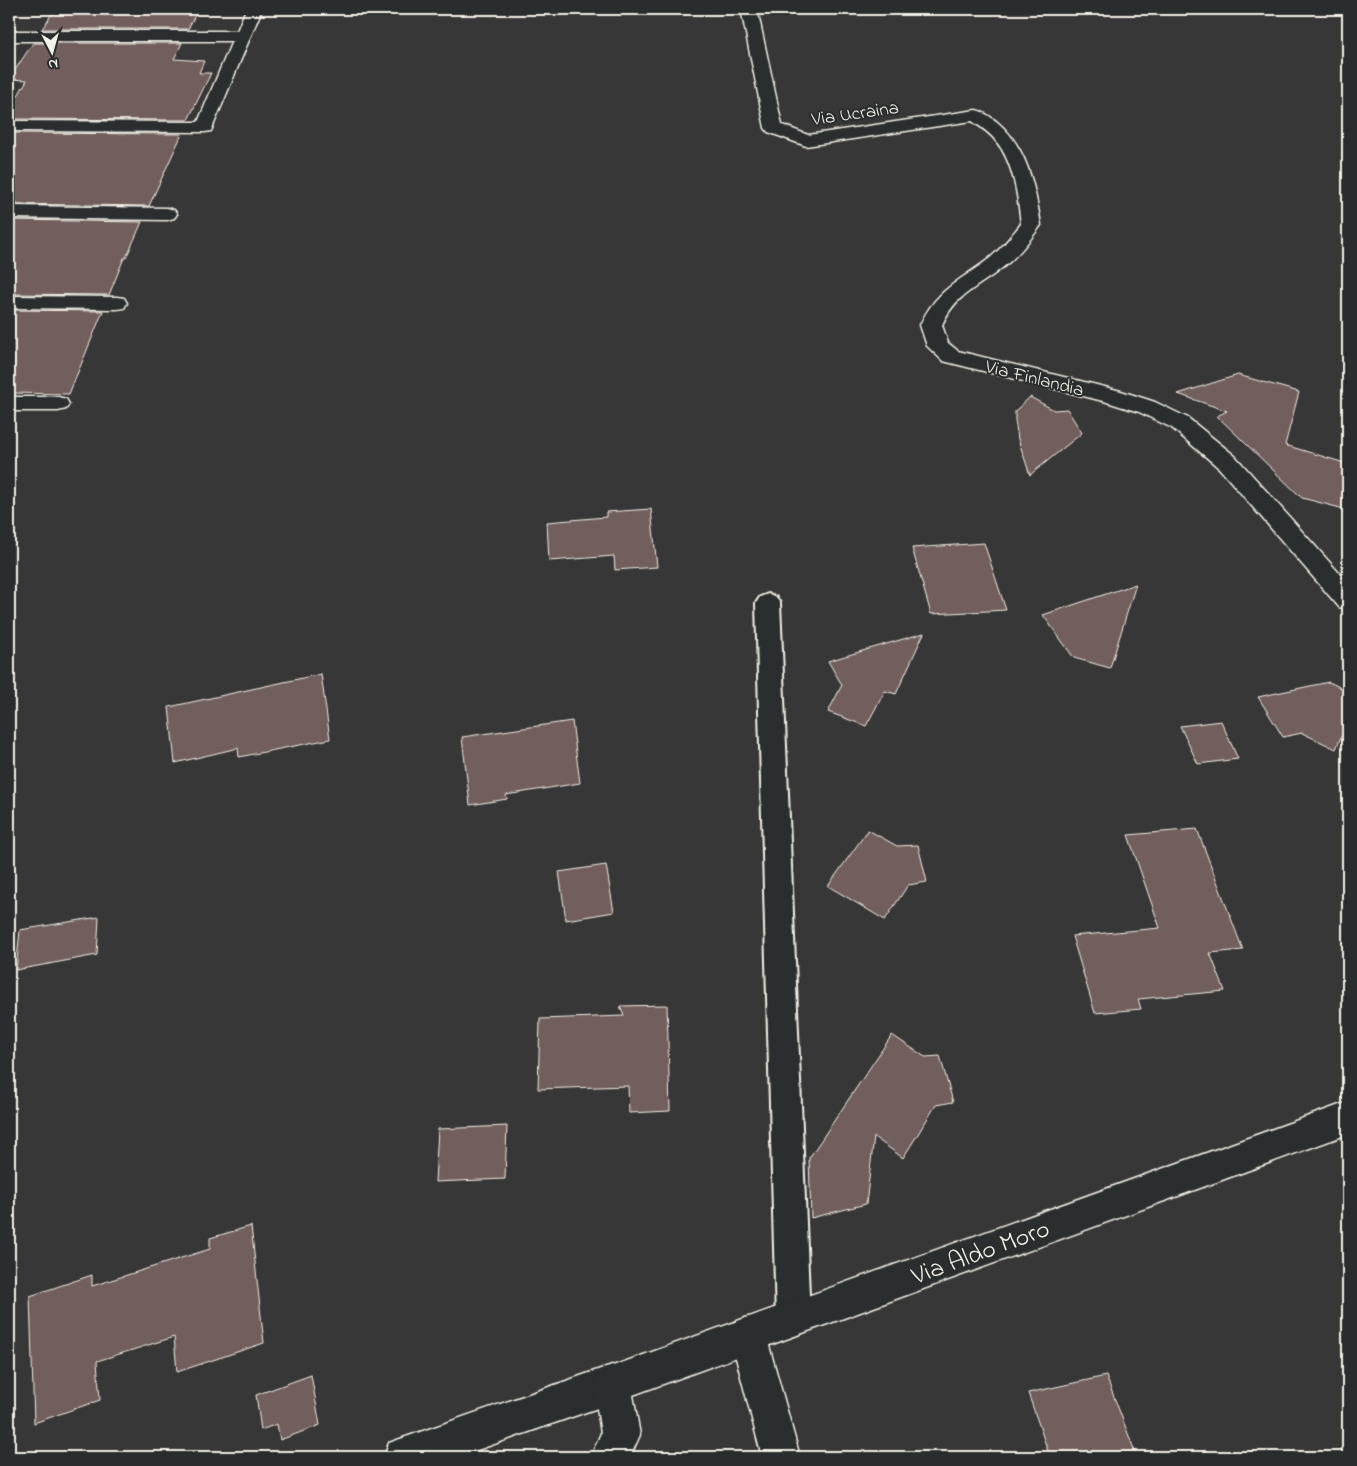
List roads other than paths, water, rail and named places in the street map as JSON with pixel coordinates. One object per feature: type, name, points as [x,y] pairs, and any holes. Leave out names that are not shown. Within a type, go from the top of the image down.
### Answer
[{"type":"street","points":[[9,126],[205,127],[254,9]]},
{"type":"street","name":"Via Ucraina","points":[[749,9],[774,128],[806,141],[976,115]]},
{"type":"street","points":[[9,36],[243,36]]},
{"type":"street","name":"Via Finlandia","points":[[976,115],[1006,142],[1020,172],[1029,206],[1031,225],[995,264],[958,288],[945,300],[936,312],[931,325],[938,346],[951,356],[1113,396],[1147,407],[1180,423],[1227,462],[1348,600]]},
{"type":"street","points":[[9,212],[166,214]]},
{"type":"street","points":[[9,302],[117,303]]},
{"type":"street","points":[[9,404],[58,404]]},
{"type":"street","name":"Via Aldo Moro","points":[[403,1457],[612,1384],[1348,1118]]},
{"type":"street","points":[[748,1335],[781,1457]]},
{"type":"street","points":[[610,1457],[621,1436],[612,1384]]},
{"type":"lane","points":[[768,603],[793,1319]]}]
